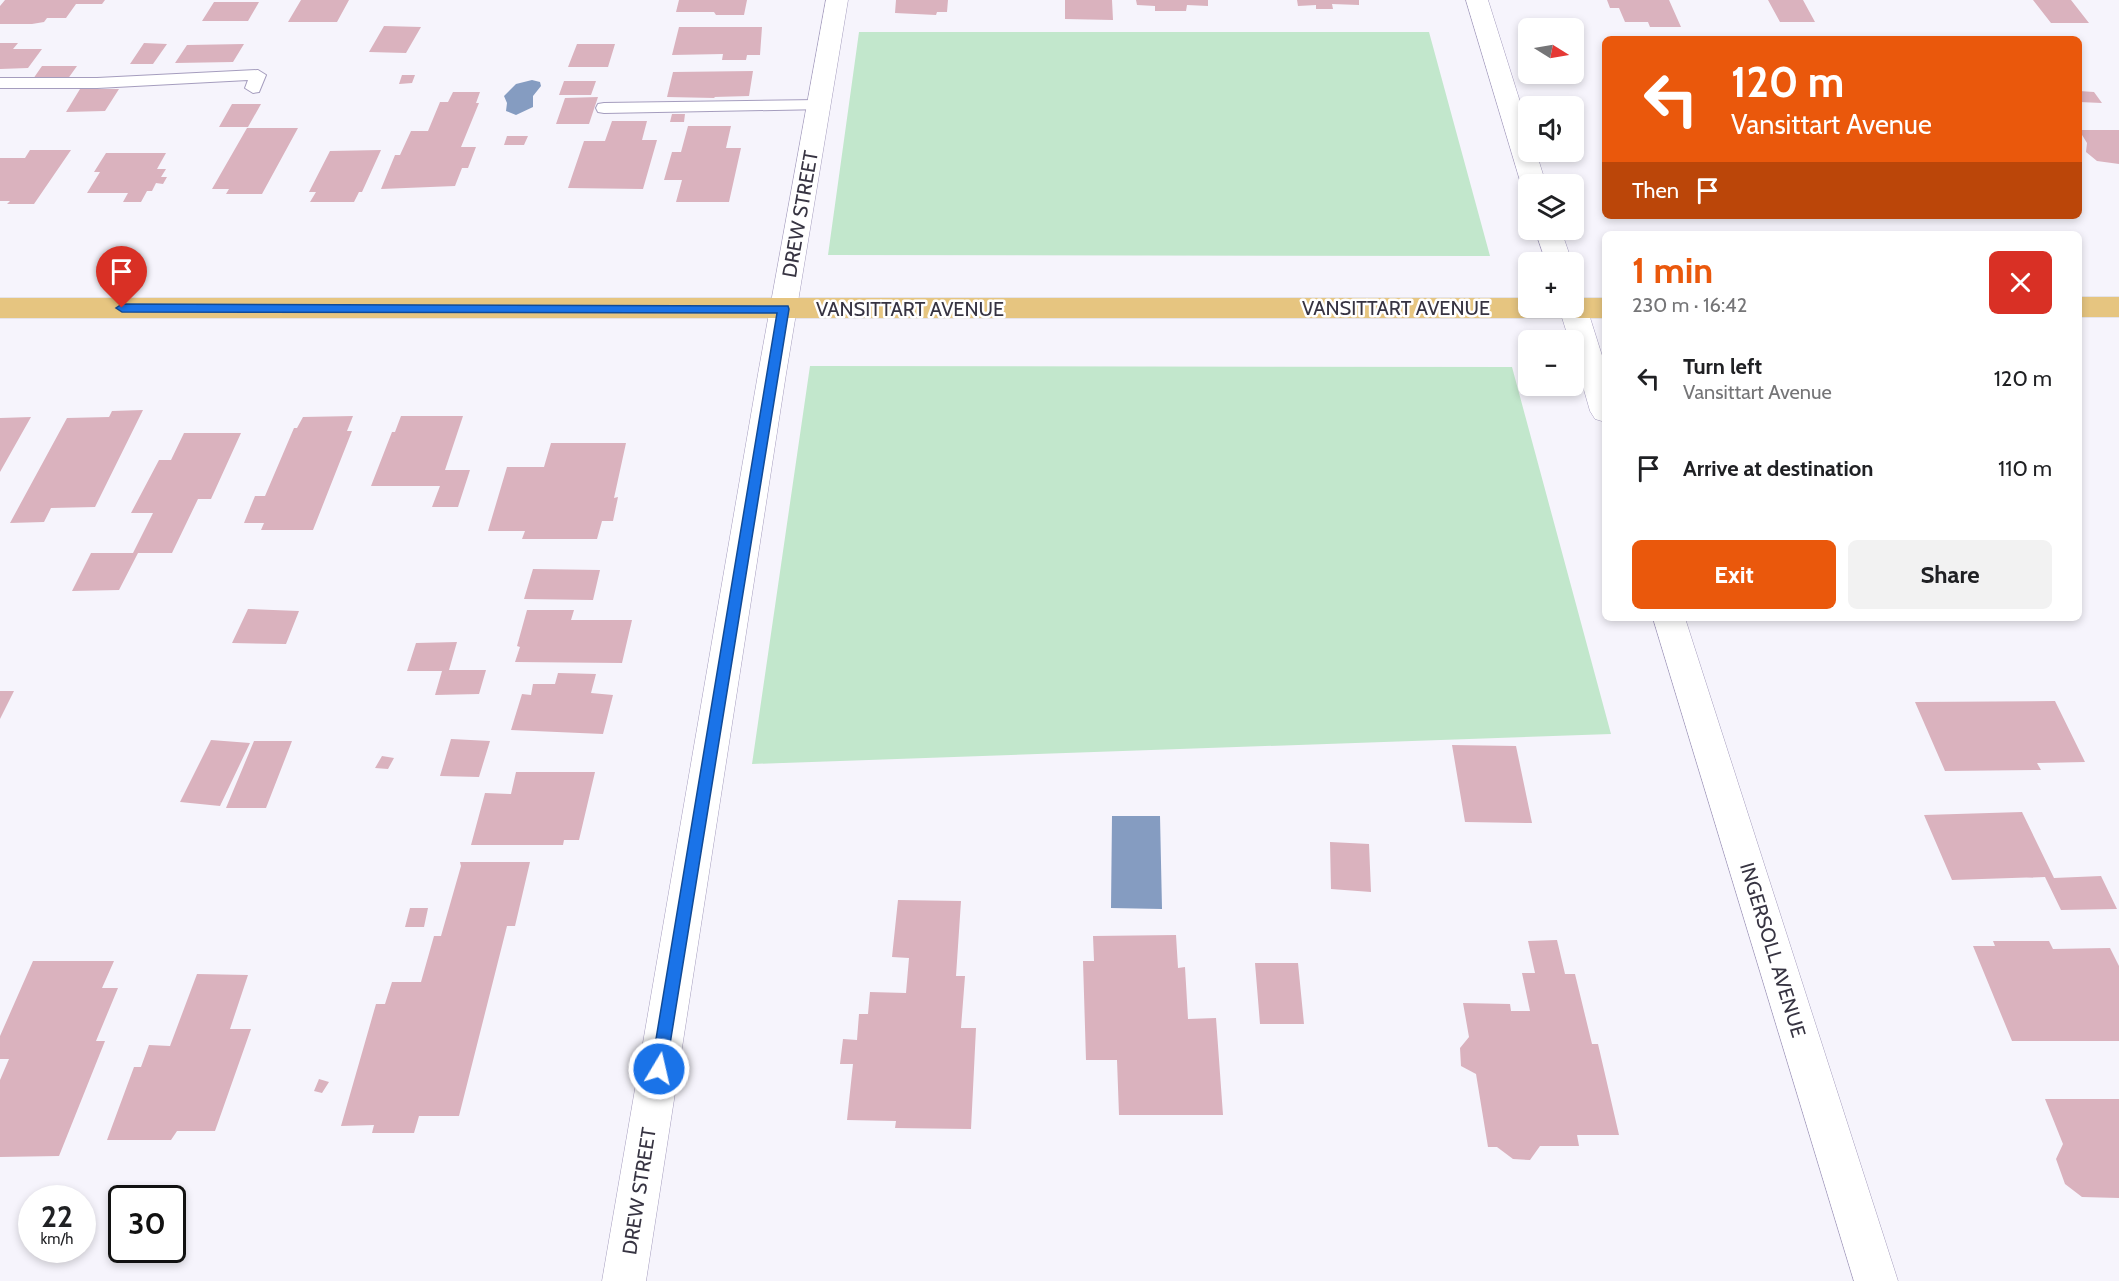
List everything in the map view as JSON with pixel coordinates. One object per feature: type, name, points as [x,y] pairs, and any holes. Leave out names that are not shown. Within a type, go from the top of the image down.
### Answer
[{"type":"main road","points":[[2082,307],[2119,307]]},
{"type":"main road","name":"VANSITTART AVENUE","points":[[0,308],[1518,308]]},
{"type":"main road","name":"VANSITTART AVENUE","points":[[1584,308],[1602,308]]},
{"type":"street","name":"DREW STREET","points":[[624,1281],[837,0]]},
{"type":"street","points":[[1477,0],[1531,174]]},
{"type":"street","points":[[1576,318],[1602,401]]},
{"type":"street","name":"INGERSOLL AVENUE","points":[[1670,621],[1876,1281]]},
{"type":"lane","points":[[0,83],[111,83],[151,79],[258,75],[253,88]]},
{"type":"lane","points":[[604,108],[819,105]]},
{"type":"green space","points":[[859,32],[1429,32],[1490,256],[828,255]]},
{"type":"green space","points":[[810,366],[1512,367],[1611,734],[752,764]]},
{"type":"water","points":[[532,80],[540,82],[541,86],[533,96],[533,107],[516,115],[506,111],[507,103],[504,96],[516,84]]},
{"type":"water","points":[[1112,816],[1160,816],[1162,909],[1111,908]]},
{"type":"building","points":[[5,0],[105,0],[102,4],[76,4],[66,18],[47,18],[44,22],[32,24],[0,24],[0,6]]},
{"type":"building","points":[[301,0],[349,0],[337,22],[288,22]]},
{"type":"building","points":[[679,0],[747,0],[744,15],[716,15],[714,12],[676,12]]},
{"type":"building","points":[[896,0],[948,0],[947,12],[937,12],[936,15],[895,13]]},
{"type":"building","points":[[1065,0],[1112,0],[1113,20],[1065,19]]},
{"type":"building","points":[[1136,0],[1208,0],[1208,6],[1187,5],[1186,11],[1155,11],[1155,6],[1137,5]]},
{"type":"building","points":[[1297,0],[1359,0],[1359,5],[1332,4],[1333,9],[1316,9],[1316,5],[1298,6]]},
{"type":"building","points":[[1607,0],[1669,0],[1681,27],[1650,27],[1648,22],[1625,22],[1619,8],[1610,8]]},
{"type":"building","points":[[1768,0],[1803,0],[1815,22],[1780,22]]},
{"type":"building","points":[[2033,0],[2071,0],[2089,23],[2051,23]]},
{"type":"building","points":[[214,2],[259,2],[248,21],[202,21]]},
{"type":"building","points":[[384,26],[421,27],[406,53],[369,52]]},
{"type":"building","points":[[679,27],[762,27],[760,55],[747,55],[746,60],[722,60],[723,54],[672,55]]},
{"type":"building","points":[[0,43],[18,43],[13,49],[42,49],[28,68],[0,69]]},
{"type":"building","points":[[144,43],[167,44],[153,64],[130,64]]},
{"type":"building","points":[[244,44],[233,62],[175,63],[187,45]]},
{"type":"building","points":[[577,44],[615,44],[608,67],[568,67]]},
{"type":"building","points":[[42,66],[77,66],[67,80],[33,79]]},
{"type":"building","points":[[753,71],[749,96],[667,97],[673,72]]},
{"type":"building","points":[[402,75],[415,75],[412,83],[399,84]]},
{"type":"building","points":[[564,81],[596,81],[591,95],[559,95]]},
{"type":"building","points":[[80,89],[119,89],[105,111],[66,112]]},
{"type":"building","points":[[2082,91],[2094,92],[2102,103],[2082,102]]},
{"type":"building","points":[[453,92],[480,92],[476,103],[479,103],[461,147],[476,147],[468,168],[462,168],[455,186],[381,189],[395,155],[400,155],[411,131],[428,131],[440,102],[448,102]]},
{"type":"building","points":[[598,97],[589,124],[556,124],[565,98]]},
{"type":"building","points":[[232,104],[261,104],[248,127],[219,127]]},
{"type":"building","points":[[672,114],[685,114],[684,122],[670,122]]},
{"type":"building","points":[[612,121],[647,121],[642,140],[657,140],[643,189],[568,188],[584,141],[605,141]]},
{"type":"building","points":[[688,126],[731,126],[726,148],[741,148],[729,202],[676,202],[682,180],[664,180],[672,152],[681,152]]},
{"type":"building","points":[[247,128],[298,128],[262,194],[226,194],[229,189],[212,189]]},
{"type":"building","points":[[2082,130],[2119,130],[2119,164],[2097,161],[2086,152],[2087,143]]},
{"type":"building","points":[[507,136],[528,136],[524,145],[504,145]]},
{"type":"building","points":[[30,150],[71,150],[34,204],[7,204],[10,201],[0,201],[0,158],[25,158]]},
{"type":"building","points":[[381,150],[362,192],[359,192],[354,202],[310,202],[316,192],[309,192],[330,151]]},
{"type":"building","points":[[106,153],[166,153],[157,169],[166,169],[161,177],[167,177],[163,184],[156,183],[152,191],[147,191],[141,202],[123,202],[128,193],[87,193],[100,172],[94,172]]},
{"type":"building","points":[[143,410],[95,507],[51,508],[44,522],[10,523],[67,418],[109,417],[112,411]]},
{"type":"building","points":[[353,416],[347,431],[352,431],[313,530],[261,530],[264,523],[244,523],[255,496],[265,496],[294,428],[297,428],[303,417]]},
{"type":"building","points":[[401,416],[463,416],[445,470],[470,470],[458,507],[432,507],[440,486],[371,486],[392,432],[395,432]]},
{"type":"building","points":[[31,417],[0,472],[0,418]]},
{"type":"building","points":[[184,433],[241,433],[211,499],[198,499],[172,553],[138,553],[119,590],[72,591],[91,553],[133,553],[153,513],[131,513],[159,460],[171,460]]},
{"type":"building","points":[[551,443],[626,443],[614,498],[618,497],[613,521],[602,521],[597,539],[522,539],[525,531],[488,531],[507,467],[544,467]]},
{"type":"building","points":[[533,569],[600,570],[593,600],[524,599]]},
{"type":"building","points":[[248,609],[299,611],[286,644],[232,643]]},
{"type":"building","points":[[527,610],[574,610],[571,620],[632,620],[622,663],[515,662]]},
{"type":"building","points":[[457,642],[449,670],[486,670],[479,694],[435,695],[442,671],[407,671],[416,643]]},
{"type":"building","points":[[558,673],[596,674],[591,693],[613,695],[603,734],[511,730],[522,694],[531,695],[533,684],[555,684]]},
{"type":"building","points":[[0,691],[14,691],[0,719]]},
{"type":"building","points":[[2055,701],[2085,762],[2037,763],[2041,770],[1945,771],[1915,702]]},
{"type":"building","points":[[451,739],[490,741],[479,777],[440,776]]},
{"type":"building","points":[[211,740],[250,743],[220,806],[180,802]]},
{"type":"building","points":[[254,741],[292,741],[266,808],[226,808]]},
{"type":"building","points":[[1452,745],[1516,746],[1532,823],[1465,822]]},
{"type":"building","points":[[382,756],[394,758],[388,769],[375,768]]},
{"type":"building","points":[[516,772],[595,772],[579,840],[564,840],[563,845],[471,845],[485,793],[511,794]]},
{"type":"building","points":[[2022,812],[2054,878],[2101,876],[2117,909],[2061,910],[2045,877],[1952,880],[1924,815]]},
{"type":"building","points":[[1330,842],[1369,844],[1371,892],[1331,889]]},
{"type":"building","points":[[460,862],[530,862],[515,926],[507,926],[459,1116],[419,1116],[414,1133],[372,1133],[374,1125],[341,1126],[376,1004],[385,1004],[392,982],[421,982],[434,936],[441,936],[461,866]]},
{"type":"building","points":[[898,900],[961,901],[956,976],[965,976],[961,1028],[976,1028],[971,1129],[895,1128],[896,1121],[847,1120],[853,1064],[840,1064],[843,1039],[857,1040],[859,1014],[868,1014],[870,992],[906,993],[909,958],[892,957]]},
{"type":"building","points":[[410,908],[428,908],[424,927],[405,927]]},
{"type":"building","points":[[1176,935],[1178,968],[1185,967],[1188,1019],[1216,1018],[1223,1115],[1119,1115],[1117,1060],[1086,1060],[1083,961],[1094,961],[1093,936]]},
{"type":"building","points":[[1557,940],[1565,974],[1575,974],[1592,1044],[1598,1044],[1619,1135],[1577,1135],[1579,1146],[1540,1146],[1530,1160],[1513,1159],[1497,1147],[1488,1147],[1476,1074],[1461,1066],[1460,1048],[1469,1037],[1463,1003],[1510,1004],[1511,1011],[1530,1011],[1522,973],[1535,973],[1528,941]]},
{"type":"building","points":[[1993,941],[2049,941],[2053,949],[2110,948],[2119,966],[2119,1041],[2012,1041],[1973,946],[1995,946]]},
{"type":"building","points":[[33,961],[114,961],[102,988],[118,988],[96,1041],[105,1041],[59,1156],[0,1157],[0,1080],[9,1059],[0,1059],[0,1036]]},
{"type":"building","points":[[1255,963],[1298,963],[1304,1024],[1260,1024]]},
{"type":"building","points":[[197,974],[248,975],[230,1029],[251,1029],[215,1131],[177,1131],[171,1140],[107,1140],[134,1067],[141,1067],[149,1045],[170,1046]]},
{"type":"building","points":[[319,1079],[329,1082],[322,1093],[314,1091]]},
{"type":"building","points":[[2045,1099],[2119,1099],[2119,1198],[2082,1197],[2065,1184],[2056,1159],[2063,1144]]},
{"type":"route","points":[[122,308],[784,309],[659,1069]]}]
